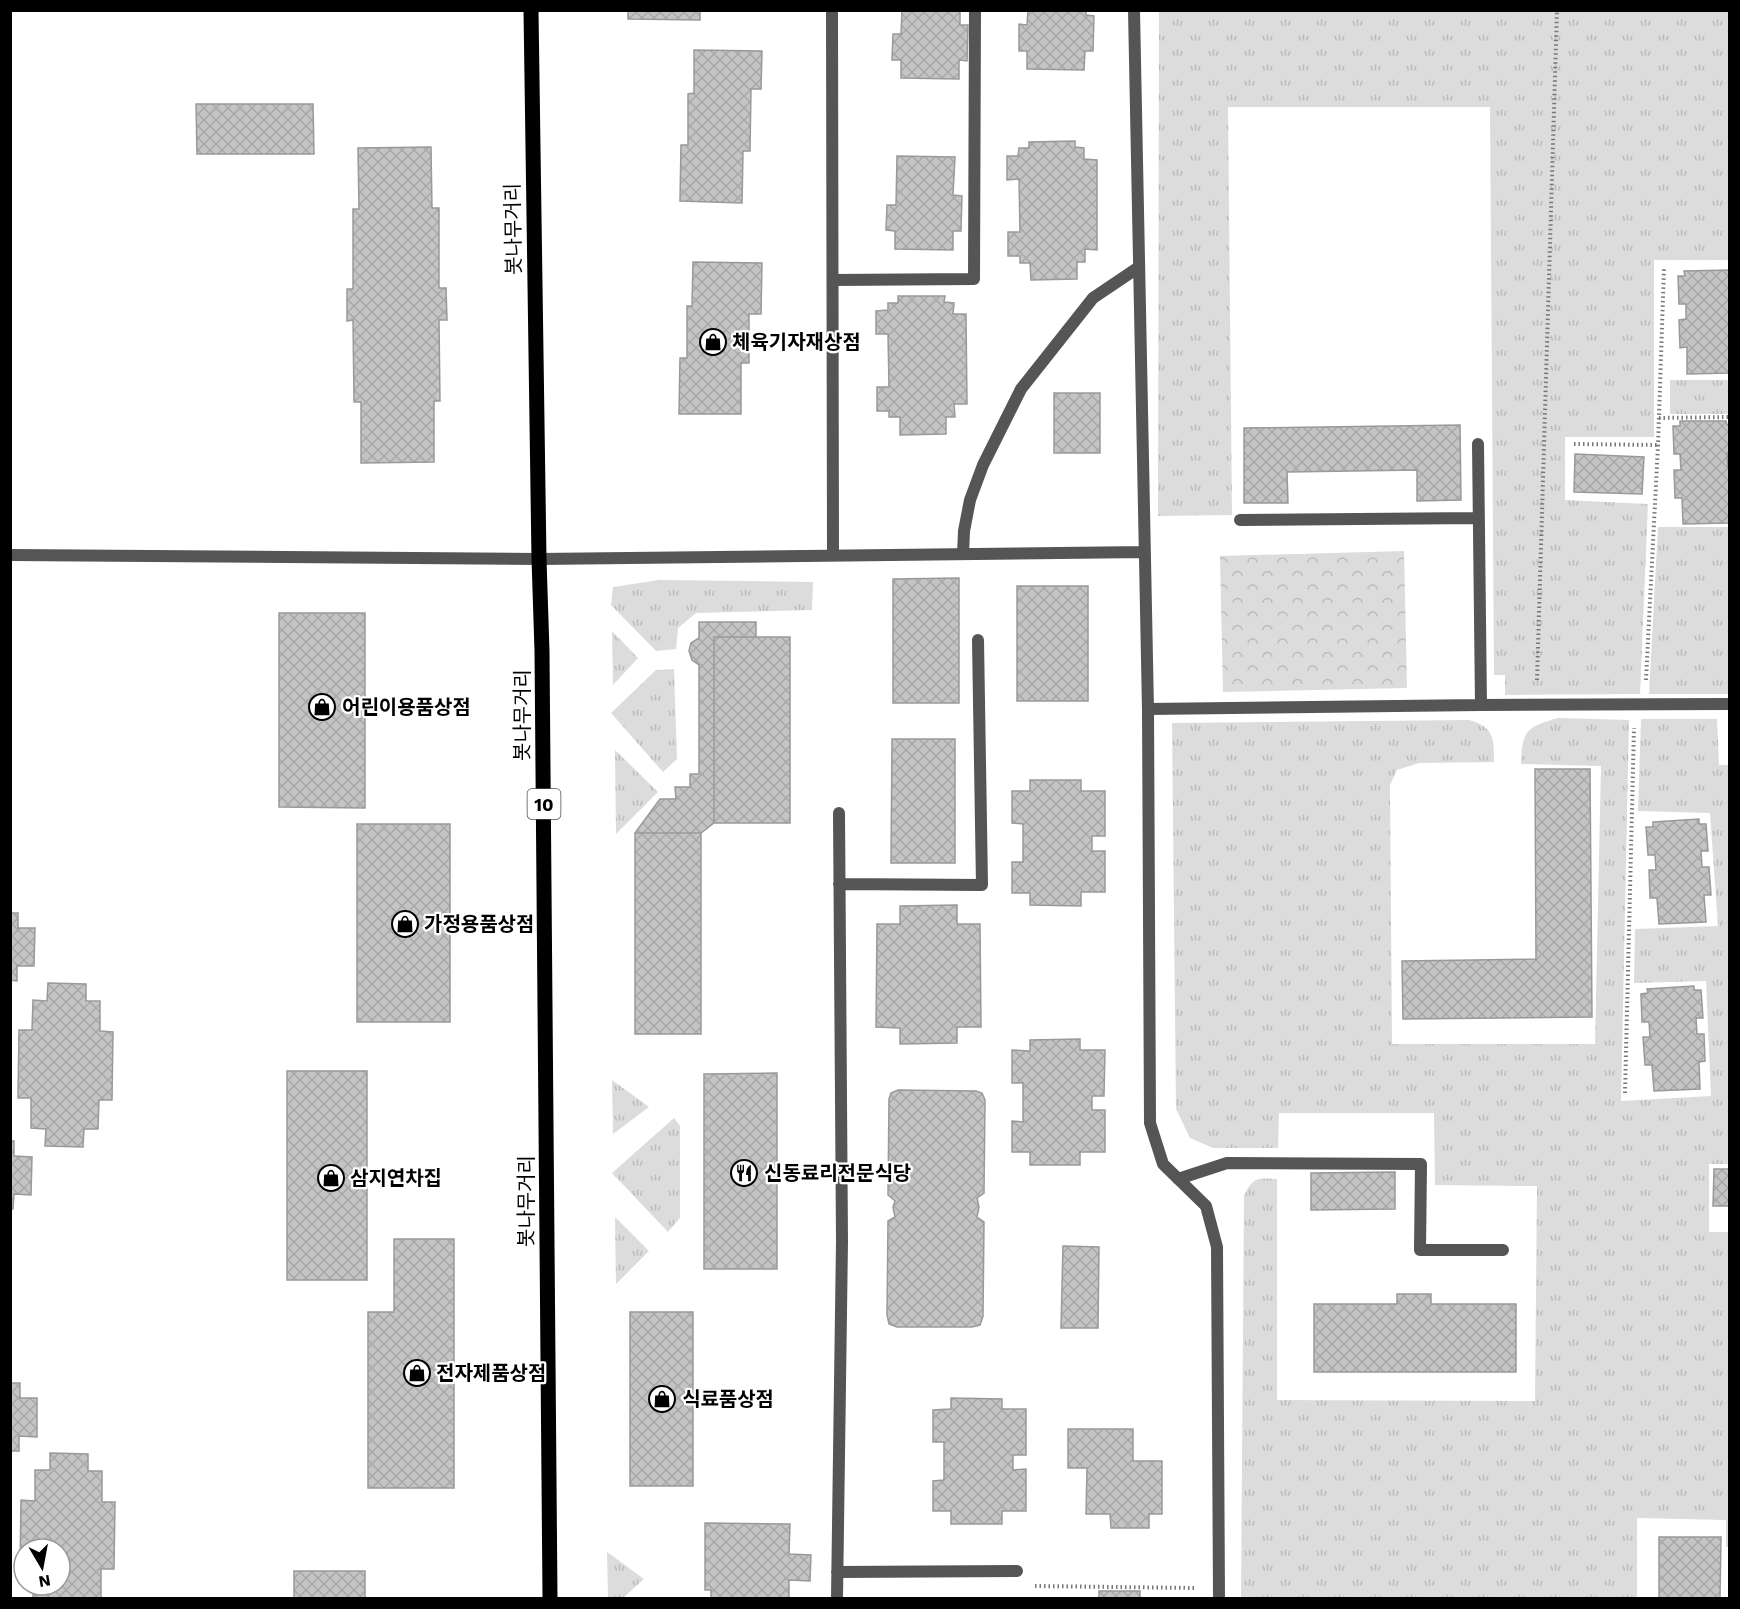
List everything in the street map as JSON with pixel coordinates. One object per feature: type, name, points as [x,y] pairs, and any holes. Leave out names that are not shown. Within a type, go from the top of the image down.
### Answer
[{"type":"main road","name":"봇나무거리","points":[[531,10],[542,651],[550,1599]]},
{"type":"street","points":[[832,10],[833,555]]},
{"type":"street","points":[[833,280],[974,279],[975,10]]},
{"type":"street","points":[[1134,10],[1148,709],[1150,1123],[1163,1164],[1206,1206],[1217,1247],[1219,1593]]},
{"type":"street","points":[[963,554],[964,531],[983,465],[1022,388],[1093,298],[1139,267]]},
{"type":"street","points":[[1478,444],[1481,705]]},
{"type":"street","points":[[1240,520],[1478,518]]},
{"type":"street","points":[[10,555],[539,559],[1145,552]]},
{"type":"street","points":[[839,885],[982,885],[978,640]]},
{"type":"street","points":[[1148,709],[1730,704]]},
{"type":"street","points":[[837,1599],[843,1240],[840,813]]},
{"type":"street","points":[[1178,1179],[1227,1163],[1421,1164],[1420,1250],[1503,1250]]},
{"type":"street","points":[[837,1572],[1017,1571]]},
{"type":"path","points":[[1537,705],[1557,10]]},
{"type":"path","points":[[1625,1093],[1640,704],[1658,445],[1664,268]]},
{"type":"path","points":[[1659,418],[1730,417]]},
{"type":"path","points":[[1574,444],[1658,445]]},
{"type":"path","points":[[1017,1571],[1028,1570],[1028,1586],[1219,1593]]},
{"type":"green space","points":[[1159,11],[1729,11],[1729,260],[1654,260],[1654,437],[1565,437],[1565,500],[1648,504],[1640,694],[1505,695],[1505,675],[1494,675],[1490,107],[1228,107],[1232,515],[1158,516]]},
{"type":"green space","points":[[1670,380],[1729,380],[1729,414],[1670,414]]},
{"type":"green space","points":[[1658,527],[1729,527],[1729,694],[1649,694]]},
{"type":"green space","points":[[1404,551],[1407,688],[1223,692],[1220,556]]},
{"type":"green space","points":[[659,580],[813,582],[812,610],[696,613],[678,628],[676,649],[656,651],[611,605],[613,587]]},
{"type":"green space","points":[[612,631],[638,658],[613,685]]},
{"type":"green space","points":[[674,669],[677,759],[663,772],[611,713],[656,670]]},
{"type":"green space","points":[[1558,718],[1629,720],[1621,1101],[1711,1096],[1706,981],[1634,983],[1635,929],[1718,926],[1710,813],[1638,811],[1641,719],[1717,719],[1719,765],[1729,765],[1729,1164],[1709,1164],[1709,1232],[1729,1232],[1729,1547],[1726,1547],[1726,1520],[1637,1518],[1637,1598],[1241,1598],[1244,1196],[1250,1185],[1260,1179],[1277,1179],[1277,1400],[1535,1401],[1537,1186],[1435,1185],[1434,1113],[1279,1113],[1278,1148],[1213,1148],[1190,1138],[1176,1109],[1172,723],[1469,720],[1483,726],[1493,740],[1494,762],[1419,763],[1397,770],[1390,785],[1392,1044],[1595,1044],[1601,766],[1521,764],[1523,744],[1528,732],[1539,724]]},
{"type":"green space","points":[[615,750],[658,792],[616,834]]},
{"type":"green space","points":[[612,1080],[649,1107],[613,1134]]},
{"type":"green space","points":[[674,1118],[680,1126],[680,1218],[668,1232],[612,1173]]},
{"type":"green space","points":[[615,1217],[649,1251],[616,1284]]},
{"type":"green space","points":[[607,1552],[644,1579],[623,1598],[608,1598]]},
{"type":"building","points":[[628,10],[700,10],[700,20],[628,19]]},
{"type":"building","points":[[902,10],[960,10],[960,25],[968,25],[967,61],[959,60],[959,79],[901,78],[901,60],[892,60],[893,34],[901,34]]},
{"type":"building","points":[[1028,10],[1086,10],[1086,15],[1094,16],[1093,51],[1085,51],[1084,70],[1027,69],[1027,51],[1019,51],[1019,24],[1027,25]]},
{"type":"building","points":[[694,50],[762,51],[761,89],[751,89],[750,151],[743,151],[742,203],[680,201],[681,145],[688,145],[688,94],[694,93]]},
{"type":"building","points":[[196,104],[313,104],[314,154],[197,154]]},
{"type":"building","points":[[1075,141],[1075,147],[1084,148],[1084,159],[1097,160],[1097,250],[1085,249],[1085,262],[1077,262],[1077,279],[1031,280],[1030,263],[1020,263],[1020,256],[1008,256],[1008,232],[1020,232],[1019,179],[1007,180],[1007,156],[1018,156],[1019,148],[1029,148],[1029,142]]},
{"type":"building","points":[[431,147],[432,208],[439,208],[439,288],[446,288],[447,320],[439,320],[440,401],[434,401],[434,462],[361,463],[361,402],[354,402],[353,320],[347,321],[347,289],[353,289],[353,209],[359,209],[358,148]]},
{"type":"building","points":[[897,156],[955,157],[953,195],[962,196],[961,231],[953,231],[953,250],[895,249],[895,231],[886,230],[887,205],[896,205]]},
{"type":"building","points":[[693,262],[762,263],[761,314],[749,314],[749,363],[741,363],[741,414],[679,414],[680,358],[687,358],[687,306],[692,306]]},
{"type":"building","points":[[1730,270],[1730,373],[1687,374],[1687,347],[1680,348],[1679,320],[1686,319],[1686,304],[1679,304],[1678,276],[1685,276],[1684,271]]},
{"type":"building","points":[[898,296],[945,296],[944,302],[954,303],[953,314],[966,314],[967,404],[954,404],[955,417],[946,417],[946,434],[900,435],[900,417],[889,417],[889,411],[877,411],[877,387],[889,387],[888,334],[876,334],[876,311],[888,310],[888,303],[898,303]]},
{"type":"building","points":[[1054,393],[1100,393],[1100,453],[1054,453]]},
{"type":"building","points":[[1680,421],[1726,421],[1727,425],[1730,425],[1730,453],[1727,453],[1728,468],[1730,468],[1729,523],[1683,524],[1682,498],[1675,498],[1674,470],[1681,470],[1680,454],[1674,454],[1673,426],[1680,426]]},
{"type":"building","points":[[1460,425],[1461,500],[1417,501],[1417,470],[1287,472],[1288,503],[1244,503],[1244,428]]},
{"type":"building","points":[[1575,454],[1644,457],[1642,494],[1574,492]]},
{"type":"building","points":[[959,578],[959,703],[893,703],[893,579]]},
{"type":"building","points":[[1017,586],[1088,586],[1088,701],[1017,701]]},
{"type":"building","points":[[279,613],[365,613],[365,808],[279,807]]},
{"type":"building","points":[[699,622],[756,622],[756,637],[714,637],[714,823],[701,833],[635,833],[660,799],[676,799],[675,787],[690,787],[690,774],[699,774],[699,665],[692,660],[689,651],[691,643],[699,638]]},
{"type":"building","points":[[714,637],[790,637],[790,823],[714,823]]},
{"type":"building","points":[[892,739],[955,739],[955,863],[891,863]]},
{"type":"building","points":[[1535,769],[1590,769],[1592,1017],[1403,1019],[1402,961],[1536,959]]},
{"type":"building","points":[[1030,780],[1081,780],[1081,791],[1105,791],[1105,836],[1092,836],[1092,851],[1105,851],[1105,892],[1081,892],[1081,906],[1030,905],[1030,893],[1012,893],[1012,862],[1023,862],[1023,824],[1012,823],[1012,791],[1030,791]]},
{"type":"building","points":[[1699,819],[1699,824],[1706,824],[1708,851],[1701,851],[1702,867],[1709,867],[1711,895],[1704,895],[1706,922],[1659,924],[1657,898],[1650,898],[1649,870],[1656,870],[1655,855],[1648,855],[1646,827],[1653,827],[1653,822]]},
{"type":"building","points":[[357,824],[450,824],[450,1022],[357,1022]]},
{"type":"building","points":[[635,833],[701,833],[701,1034],[635,1034]]},
{"type":"building","points":[[957,905],[957,924],[980,924],[981,1027],[957,1027],[957,1043],[900,1044],[900,1028],[876,1027],[877,924],[900,924],[900,906]]},
{"type":"building","points":[[10,913],[18,913],[18,928],[35,928],[34,966],[17,966],[17,981],[10,980]]},
{"type":"building","points":[[48,983],[86,984],[86,1001],[100,1001],[100,1031],[113,1032],[112,1100],[99,1100],[98,1129],[84,1129],[83,1147],[45,1146],[46,1129],[31,1128],[31,1098],[18,1098],[19,1030],[32,1030],[33,1000],[47,1001]]},
{"type":"building","points":[[1694,986],[1694,990],[1701,990],[1703,1018],[1696,1018],[1697,1034],[1704,1034],[1705,1061],[1699,1062],[1700,1089],[1654,1091],[1652,1065],[1645,1065],[1643,1037],[1650,1037],[1649,1022],[1642,1022],[1641,994],[1648,993],[1647,989]]},
{"type":"building","points":[[1080,1039],[1080,1050],[1105,1050],[1104,1096],[1092,1096],[1092,1110],[1105,1110],[1105,1152],[1080,1152],[1080,1165],[1030,1165],[1030,1152],[1012,1152],[1012,1121],[1023,1122],[1023,1083],[1012,1083],[1012,1050],[1030,1051],[1030,1040]]},
{"type":"building","points":[[287,1071],[367,1071],[367,1280],[287,1280]]},
{"type":"building","points":[[777,1073],[777,1269],[704,1269],[704,1074]]},
{"type":"building","points":[[898,1090],[976,1091],[982,1093],[985,1100],[984,1193],[977,1198],[979,1207],[977,1217],[984,1222],[983,1316],[980,1325],[972,1327],[897,1327],[889,1324],[887,1315],[888,1221],[895,1217],[893,1207],[895,1201],[888,1195],[889,1099],[891,1093]]},
{"type":"building","points":[[10,1141],[14,1141],[14,1156],[32,1157],[31,1195],[14,1194],[13,1209],[10,1209]]},
{"type":"building","points":[[1714,1169],[1730,1169],[1730,1206],[1713,1206]]},
{"type":"building","points":[[1395,1172],[1395,1209],[1311,1210],[1311,1173]]},
{"type":"building","points":[[394,1239],[454,1239],[454,1488],[368,1488],[368,1312],[394,1312]]},
{"type":"building","points":[[1063,1246],[1099,1247],[1098,1328],[1061,1328]]},
{"type":"building","points":[[1397,1294],[1431,1294],[1431,1304],[1516,1304],[1516,1372],[1314,1372],[1314,1304],[1397,1304]]},
{"type":"building","points":[[630,1312],[693,1312],[693,1486],[630,1486]]},
{"type":"building","points":[[10,1383],[20,1383],[20,1398],[37,1398],[37,1437],[19,1436],[19,1451],[10,1451]]},
{"type":"building","points":[[951,1398],[1002,1399],[1002,1409],[1026,1409],[1026,1455],[1013,1455],[1013,1470],[1026,1469],[1026,1511],[1002,1511],[1002,1524],[951,1524],[951,1511],[933,1511],[933,1481],[944,1480],[944,1442],[933,1442],[933,1410],[951,1409]]},
{"type":"building","points":[[1068,1429],[1133,1429],[1133,1461],[1162,1461],[1162,1514],[1149,1514],[1149,1528],[1111,1528],[1110,1514],[1086,1514],[1087,1468],[1068,1468]]},
{"type":"building","points":[[50,1453],[88,1454],[88,1471],[102,1471],[102,1502],[115,1502],[114,1569],[101,1569],[101,1598],[33,1598],[72,1597],[72,1537],[20,1537],[21,1500],[35,1501],[35,1470],[50,1470]]},
{"type":"building","points":[[705,1523],[790,1524],[789,1554],[811,1555],[810,1581],[789,1580],[789,1598],[711,1598],[711,1590],[705,1590]]},
{"type":"building","points":[[1659,1537],[1721,1537],[1720,1598],[1659,1598]]},
{"type":"building","points":[[294,1571],[365,1571],[365,1598],[294,1598]]},
{"type":"building","points":[[1099,1591],[1140,1591],[1140,1598],[1099,1598]]},
{"type":"place","name":"체육기자재상점","points":[[713,342]]},
{"type":"place","name":"어린이용품상점","points":[[322,707]]},
{"type":"place","name":"가정용품상점","points":[[405,924]]},
{"type":"place","name":"신동료리전문식당","points":[[744,1173]]},
{"type":"place","name":"삼지연차집","points":[[331,1178]]},
{"type":"place","name":"전자제품상점","points":[[417,1373]]},
{"type":"place","name":"식료품상점","points":[[662,1399]]}]
